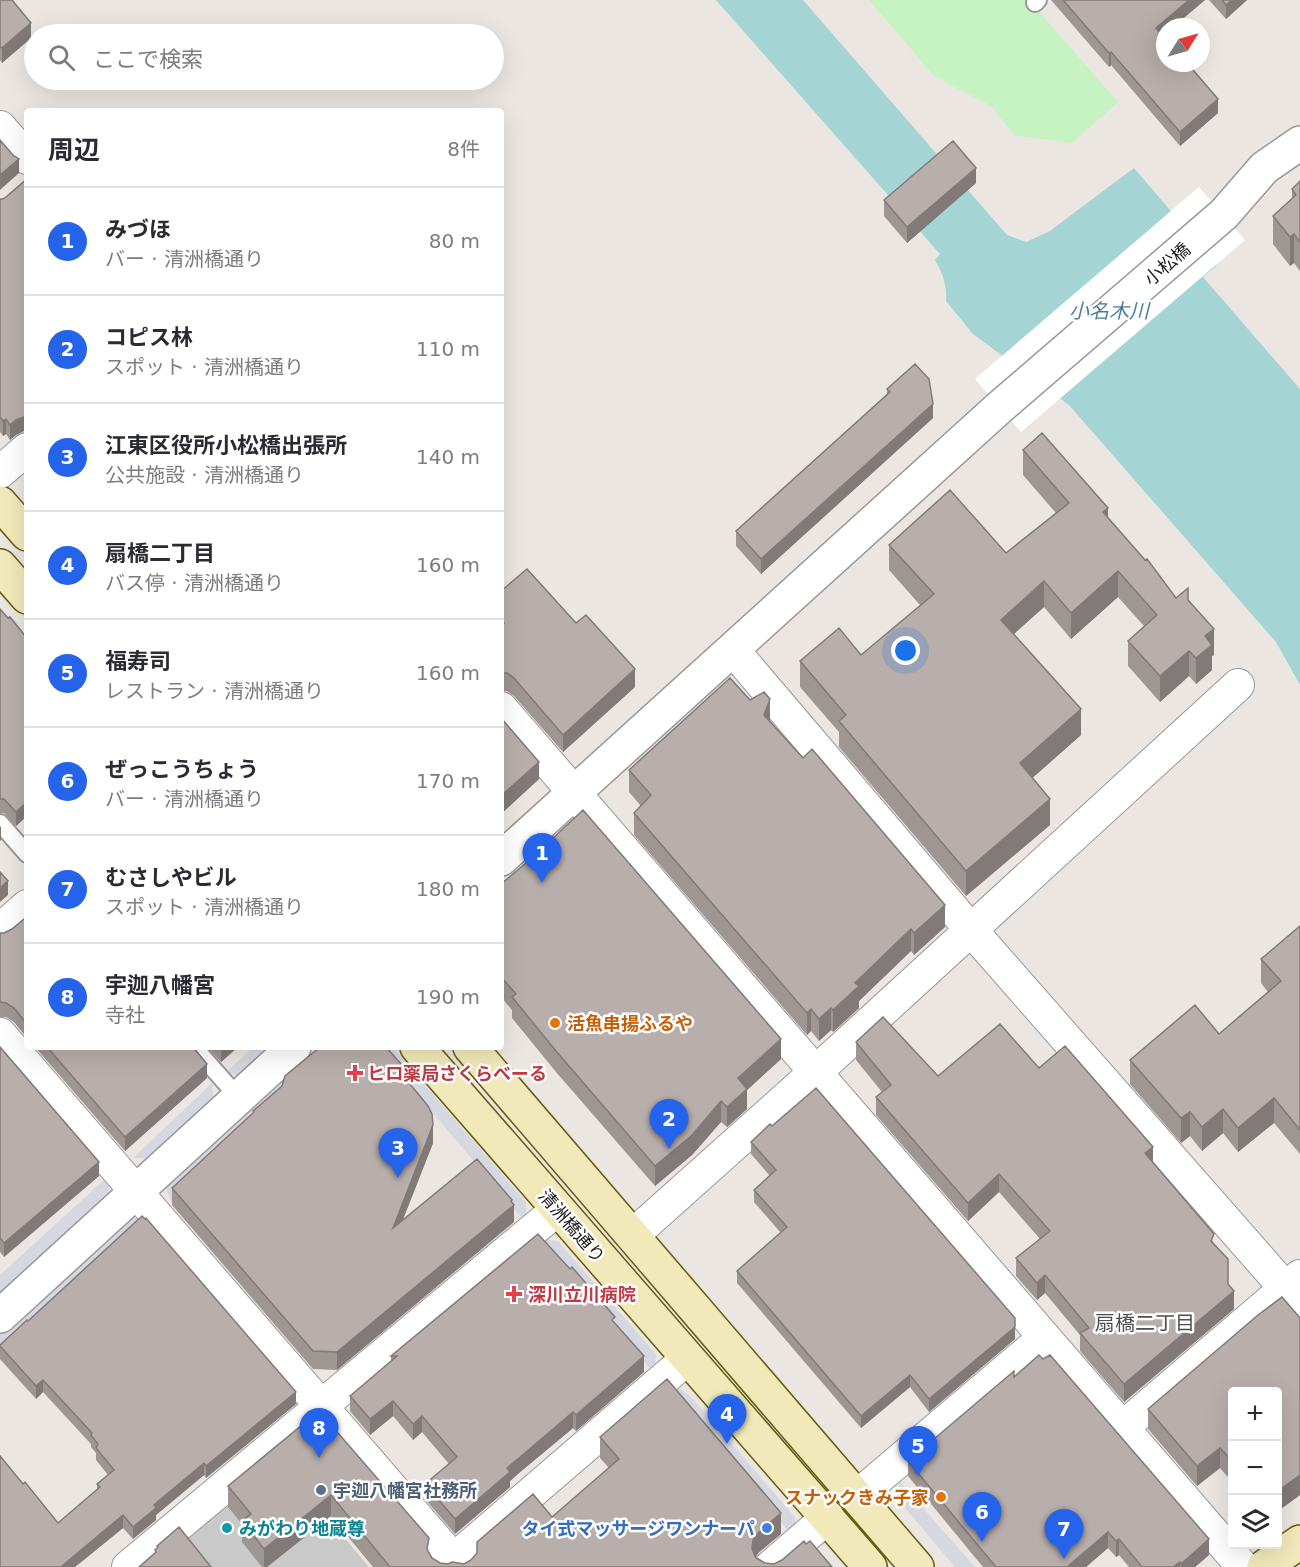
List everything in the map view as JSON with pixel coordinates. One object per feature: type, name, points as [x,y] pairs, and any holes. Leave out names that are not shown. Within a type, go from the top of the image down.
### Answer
[{"type":"main road","points":[[0,503],[24,531]]},
{"type":"main road","points":[[0,566],[24,594]]},
{"type":"main road","name":"清洲橋通り","points":[[420,1050],[870,1567]]},
{"type":"main road","points":[[473,1050],[917,1567]]},
{"type":"main road","points":[[1264,1567],[1300,1542]]},
{"type":"street","points":[[0,127],[24,155]]},
{"type":"street","name":"小松橋","points":[[504,856],[1000,406],[1224,214],[1264,168],[1300,143]]},
{"type":"street","points":[[0,472],[24,451]]},
{"type":"street","points":[[733,650],[971,930],[1295,1290],[1122,1428]]},
{"type":"street","points":[[632,1236],[1238,685]]},
{"type":"street","points":[[504,712],[1243,1567]]},
{"type":"street","points":[[0,930],[24,909]]},
{"type":"street","points":[[0,1035],[321,1406],[453,1565],[688,1358]]},
{"type":"street","points":[[0,1316],[291,1050]]},
{"type":"street","points":[[128,1567],[558,1209]]},
{"type":"street","points":[[856,1497],[1044,1338]]},
{"type":"street","points":[[770,1567],[828,1517]]},
{"type":"lane","points":[[0,823],[24,851]]},
{"type":"lane","points":[[197,1050],[238,1097]]},
{"type":"shaded area","points":[[251,1050],[270,1050],[238,1077],[227,1071]]},
{"type":"shaded area","points":[[315,1050],[332,1050],[171,1202],[166,1187]]},
{"type":"shaded area","points":[[380,1050],[395,1050],[526,1202],[526,1223]]},
{"type":"shaded area","points":[[212,1083],[213,1096],[146,1158],[133,1158]]},
{"type":"shaded area","points":[[106,1178],[112,1182],[108,1192],[0,1294],[0,1275]]},
{"type":"shaded area","points":[[131,1217],[143,1220],[0,1349],[0,1334],[121,1223]]},
{"type":"shaded area","points":[[547,1239],[559,1242],[656,1354],[655,1374],[542,1243]]},
{"type":"shaded area","points":[[681,1389],[692,1398],[794,1516],[798,1528],[792,1535],[671,1392]]},
{"type":"shaded area","points":[[326,1419],[390,1497],[343,1536],[369,1567],[149,1567]]},
{"type":"shaded area","points":[[900,1482],[975,1567],[955,1567],[895,1496]]},
{"type":"green space","points":[[869,0],[1029,0],[1118,102],[1072,143],[1014,135],[991,106],[934,76]]},
{"type":"water","name":"小名木川","points":[[716,0],[803,0],[1007,235],[1026,242],[1050,231],[1134,168],[1217,265],[1203,277],[1300,389],[1300,685],[1276,642],[1069,405],[973,334],[946,301],[944,280],[935,260],[940,254]]},
{"type":"pier","points":[[1199,187],[1245,240],[1021,432],[975,379]]},
{"type":"building","points":[[0,0],[12,0],[31,23],[24,24],[24,29],[2,48],[0,46]]},
{"type":"building","points":[[1063,0],[1189,0],[1168,18],[1156,18],[1156,72],[1195,72],[1218,99],[1180,132],[1111,52],[1109,53]]},
{"type":"building","points":[[1222,0],[1232,0],[1226,5]]},
{"type":"building","points":[[0,140],[19,159],[0,175]]},
{"type":"building","points":[[953,141],[976,168],[907,227],[884,200]]},
{"type":"building","points":[[1300,181],[1300,242],[1294,234],[1290,237],[1273,216],[1296,195],[1292,189]]},
{"type":"building","points":[[24,182],[24,417],[10,425],[6,419],[3,421],[0,417],[0,199],[6,197]]},
{"type":"building","points":[[915,364],[929,379],[933,404],[761,559],[736,531],[890,392],[887,389]]},
{"type":"building","points":[[1042,433],[1108,508],[1103,512],[1145,560],[1147,559],[1176,598],[1188,588],[1188,600],[1214,629],[1205,636],[1212,645],[1196,658],[1189,651],[1160,676],[1128,641],[1157,615],[1118,571],[1071,613],[1044,581],[1001,620],[1081,709],[1020,763],[1050,799],[966,871],[839,721],[846,715],[800,661],[839,628],[861,655],[934,594],[889,545],[950,490],[1006,553],[1069,503],[1023,450]]},
{"type":"building","points":[[527,569],[576,623],[586,615],[635,669],[563,735],[514,678],[504,673],[504,588]]},
{"type":"building","points":[[0,609],[24,634],[24,805],[16,812],[4,799],[0,799]]},
{"type":"building","points":[[730,678],[750,700],[764,692],[770,699],[764,715],[803,758],[812,749],[945,905],[914,933],[911,929],[855,983],[859,986],[833,1010],[831,1008],[819,1019],[811,1009],[807,1013],[634,813],[651,795],[629,770]]},
{"type":"building","points":[[504,721],[539,762],[504,793]]},
{"type":"building","points":[[583,810],[781,1039],[738,1078],[747,1089],[727,1107],[721,1101],[692,1135],[655,1166],[512,997],[516,994],[504,980],[504,881]]},
{"type":"building","points":[[0,872],[8,881],[0,888]]},
{"type":"building","points":[[24,919],[24,1020],[14,1008],[0,1002],[0,933],[12,929]]},
{"type":"building","points":[[1300,926],[1300,1130],[1274,1098],[1238,1128],[1223,1109],[1202,1127],[1190,1112],[1181,1118],[1130,1060],[1195,1005],[1219,1034],[1281,981],[1261,959]]},
{"type":"building","points":[[883,1017],[938,1076],[1000,1024],[1039,1068],[1065,1046],[1153,1147],[1145,1153],[1214,1234],[1211,1241],[1228,1259],[1228,1284],[1234,1291],[1124,1384],[1080,1333],[1089,1328],[1045,1275],[1037,1283],[1016,1258],[1050,1231],[999,1174],[968,1203],[876,1097],[891,1085],[856,1042]]},
{"type":"building","points":[[0,1047],[99,1162],[4,1243],[0,1238]]},
{"type":"building","points":[[50,1050],[195,1050],[207,1064],[125,1137]]},
{"type":"building","points":[[316,1050],[389,1050],[401,1064],[396,1067],[428,1106],[432,1114],[433,1125],[393,1228],[477,1159],[514,1205],[337,1352],[313,1351],[172,1188],[282,1086],[285,1076]]},
{"type":"building","points":[[816,1088],[1015,1318],[1015,1327],[929,1399],[910,1375],[861,1416],[737,1271],[787,1227],[754,1190],[776,1170],[751,1142]]},
{"type":"building","points":[[142,1216],[296,1392],[206,1466],[204,1463],[154,1505],[156,1508],[133,1527],[123,1515],[63,1567],[0,1567],[0,1456],[23,1484],[25,1482],[58,1523],[100,1487],[97,1484],[114,1470],[96,1448],[98,1444],[91,1435],[92,1433],[43,1380],[36,1386],[0,1345]]},
{"type":"building","points":[[538,1234],[570,1269],[572,1267],[615,1317],[612,1320],[644,1356],[576,1415],[573,1412],[507,1468],[510,1472],[455,1519],[425,1484],[457,1457],[422,1416],[413,1424],[393,1401],[370,1419],[350,1396],[397,1356],[391,1356]]},
{"type":"building","points":[[1282,1297],[1300,1318],[1300,1475],[1282,1488],[1282,1387],[1228,1387],[1228,1457],[1220,1448],[1197,1466],[1148,1409]]},
{"type":"building","points":[[1039,1355],[1043,1359],[1050,1355],[1209,1539],[1181,1564],[1180,1562],[1173,1567],[1142,1567],[1119,1539],[1116,1541],[1108,1532],[1067,1567],[996,1567],[908,1461],[1014,1371],[1014,1377]]},
{"type":"building","points":[[667,1379],[781,1513],[753,1540],[752,1549],[756,1558],[765,1563],[774,1564],[804,1541],[806,1544],[810,1541],[832,1567],[390,1567],[331,1495],[264,1549],[242,1521],[251,1514],[228,1486],[319,1411],[429,1538],[427,1549],[432,1558],[440,1563],[464,1564],[477,1553],[477,1542],[533,1494],[552,1517],[619,1459],[600,1437]]},
{"type":"building","points":[[179,1527],[211,1567],[139,1567],[156,1552],[157,1546]]},
{"type":"place","name":"みづほ","points":[[542,883]]},
{"type":"place","name":"活魚串揚ふるや","points":[[555,1023]]},
{"type":"place","name":"ヒロ薬局さくらべーる","points":[[355,1073]]},
{"type":"place","name":"コピス林","points":[[669,1149]]},
{"type":"place","name":"江東区役所小松橋出張所","points":[[398,1178]]},
{"type":"place","name":"深川立川病院","points":[[514,1294]]},
{"type":"place","name":"扇橋二丁目","points":[[727,1444]]},
{"type":"place","name":"宇迦八幡宮","points":[[319,1458]]},
{"type":"place","name":"福寿司","points":[[918,1476]]},
{"type":"place","name":"宇迦八幡宮社務所","points":[[321,1490]]},
{"type":"place","name":"スナックきみ子家","points":[[941,1497]]},
{"type":"place","name":"みがわり地蔵尊","points":[[227,1528]]},
{"type":"place","name":"タイ式マッサージワンナーパ","points":[[767,1528]]},
{"type":"place","name":"ぜっこうちょう","points":[[982,1542]]},
{"type":"place","name":"むさしやビル","points":[[1064,1559]]},
{"type":"district","name":"扇橋二丁目","points":[[1145,1323]]}]
